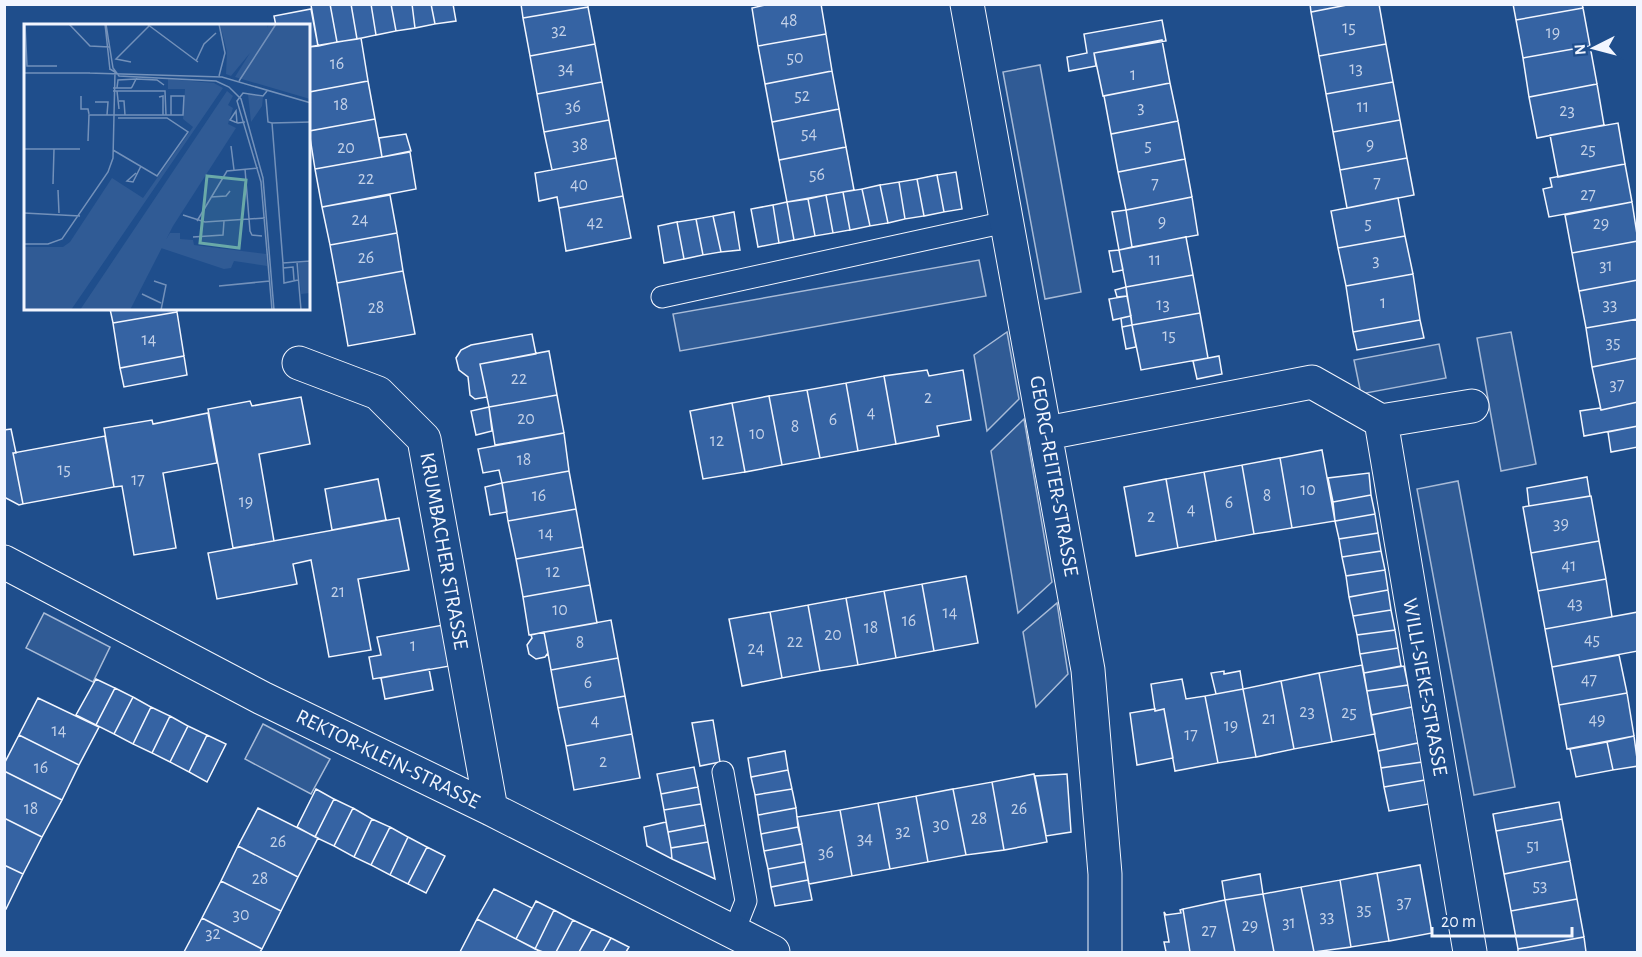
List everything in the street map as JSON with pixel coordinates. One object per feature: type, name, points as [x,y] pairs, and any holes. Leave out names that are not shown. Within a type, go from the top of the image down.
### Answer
[{"type":"street","name":"GEORG-REITER-STRASSE","points":[[967,4],[1089,670],[1104,874],[1105,952]]},
{"type":"street","name":"KRUMBACHER STRASSE","points":[[299,363],[378,393],[424,439],[491,809]]},
{"type":"street","points":[[1047,434],[1312,382],[1381,421],[1472,406]]},
{"type":"street","name":"WILLI-SIEKE-STRASSE","points":[[1381,421],[1470,952]]},
{"type":"street","name":"REKTOR-KLEIN-STRASSE","points":[[4,562],[262,698],[491,809],[773,952]]},
{"type":"lane","points":[[662,297],[1006,222]]},
{"type":"lane","points":[[723,772],[746,901],[734,933]]},
{"type":"shaded area","points":[[1040,65],[1081,292],[1045,299],[1003,72]]},
{"type":"shaded area","points":[[979,260],[986,296],[680,351],[673,314]]},
{"type":"shaded area","points":[[1007,332],[1019,399],[987,431],[974,355]]},
{"type":"shaded area","points":[[1511,332],[1536,464],[1501,471],[1477,338]]},
{"type":"shaded area","points":[[1439,344],[1446,378],[1361,394],[1354,360]]},
{"type":"shaded area","points":[[1024,419],[1052,582],[1018,613],[991,451]]},
{"type":"shaded area","points":[[1458,481],[1515,787],[1474,795],[1417,489]]},
{"type":"shaded area","points":[[1057,603],[1068,674],[1036,707],[1023,632]]},
{"type":"shaded area","points":[[44,613],[110,647],[93,682],[26,648]]},
{"type":"shaded area","points":[[263,724],[330,759],[311,794],[245,759]]},
{"type":"building","points":[[330,4],[351,4],[357,39],[337,42]]},
{"type":"building","points":[[330,4],[337,42],[318,46],[311,5]]},
{"type":"building","points":[[351,4],[371,4],[376,35],[357,39]]},
{"type":"building","points":[[371,4],[391,4],[396,31],[376,35]]},
{"type":"building","points":[[391,4],[412,4],[415,28],[396,31]]},
{"type":"building","points":[[412,4],[431,4],[435,24],[415,28]]},
{"type":"building","points":[[431,4],[453,4],[456,21],[435,24]]},
{"type":"building","points":[[521,4],[588,4],[588,7],[523,18]]},
{"type":"building","points":[[769,4],[821,4],[826,34],[758,46],[752,8]]},
{"type":"building","points":[[1310,4],[1352,4],[1311,12]]},
{"type":"building","points":[[1352,4],[1379,4],[1386,44],[1319,56],[1311,12]]},
{"type":"building","points":[[1513,4],[1582,4],[1583,8],[1516,20]]},
{"type":"building","points":[[588,7],[595,44],[530,56],[523,18]]},
{"type":"building","points":[[1583,8],[1590,46],[1523,58],[1516,20]]},
{"type":"building","points":[[311,9],[318,46],[310,47],[310,24],[276,24],[274,16]]},
{"type":"building","points":[[1162,20],[1166,41],[1094,53],[1096,66],[1069,71],[1067,57],[1087,53],[1084,34]]},
{"type":"building","points":[[826,34],[832,71],[765,84],[758,46]]},
{"type":"building","points":[[361,38],[368,81],[310,92],[310,47]]},
{"type":"building","points":[[1162,40],[1170,83],[1103,96],[1094,53]]},
{"type":"building","points":[[595,44],[602,82],[537,94],[530,56]]},
{"type":"building","points":[[1386,44],[1393,82],[1326,94],[1319,56]]},
{"type":"building","points":[[1590,46],[1597,84],[1529,97],[1523,58]]},
{"type":"building","points":[[832,71],[839,109],[772,122],[765,84]]},
{"type":"building","points":[[368,81],[375,119],[310,131],[310,92]]},
{"type":"building","points":[[602,82],[609,120],[544,132],[537,94]]},
{"type":"building","points":[[1393,82],[1400,120],[1333,132],[1326,94]]},
{"type":"building","points":[[1170,83],[1178,121],[1111,134],[1104,96]]},
{"type":"building","points":[[1597,84],[1604,125],[1537,138],[1529,97]]},
{"type":"building","points":[[839,109],[846,147],[779,160],[772,122]]},
{"type":"building","points":[[375,119],[382,157],[315,169],[310,131]]},
{"type":"building","points":[[609,120],[616,158],[552,170],[544,132]]},
{"type":"building","points":[[1400,120],[1407,158],[1340,170],[1333,132]]},
{"type":"building","points":[[1178,121],[1185,159],[1118,172],[1111,134]]},
{"type":"building","points":[[1618,123],[1625,164],[1558,177],[1550,135]]},
{"type":"building","points":[[406,134],[411,151],[382,157],[379,138]]},
{"type":"building","points":[[846,147],[854,190],[787,202],[779,160]]},
{"type":"building","points":[[410,152],[416,189],[322,207],[315,169]]},
{"type":"building","points":[[616,158],[623,196],[559,208],[557,197],[539,201],[535,173]]},
{"type":"building","points":[[1407,158],[1414,195],[1347,208],[1340,170]]},
{"type":"building","points":[[1185,159],[1192,197],[1126,210],[1118,172]]},
{"type":"building","points":[[1625,164],[1632,202],[1549,217],[1543,189],[1552,187],[1550,178]]},
{"type":"building","points":[[956,172],[962,209],[944,212],[937,175]]},
{"type":"building","points":[[937,175],[944,212],[924,216],[917,179]]},
{"type":"building","points":[[917,179],[924,216],[905,219],[899,182]]},
{"type":"building","points":[[899,182],[905,219],[888,223],[880,185]]},
{"type":"building","points":[[880,185],[888,223],[870,226],[862,189]]},
{"type":"building","points":[[862,189],[870,226],[850,230],[843,192]]},
{"type":"building","points":[[843,192],[850,230],[833,233],[826,195]]},
{"type":"building","points":[[390,195],[397,233],[330,245],[322,207]]},
{"type":"building","points":[[826,195],[833,233],[815,236],[808,199]]},
{"type":"building","points":[[623,196],[631,238],[566,251],[559,208]]},
{"type":"building","points":[[1192,197],[1198,235],[1132,247],[1126,210]]},
{"type":"building","points":[[1398,198],[1405,236],[1338,248],[1331,211]]},
{"type":"building","points":[[808,199],[815,236],[794,240],[787,202]]},
{"type":"building","points":[[787,202],[794,240],[779,243],[773,205]]},
{"type":"building","points":[[1632,202],[1638,241],[1572,253],[1565,215]]},
{"type":"building","points":[[773,205],[779,243],[758,247],[751,209]]},
{"type":"building","points":[[1126,210],[1132,247],[1119,250],[1112,212]]},
{"type":"building","points":[[734,212],[740,250],[721,252],[713,216]]},
{"type":"building","points":[[713,216],[721,252],[703,255],[696,219]]},
{"type":"building","points":[[696,219],[703,255],[684,259],[677,222]]},
{"type":"building","points":[[677,222],[684,259],[664,263],[658,226]]},
{"type":"building","points":[[397,233],[403,271],[337,283],[330,245]]},
{"type":"building","points":[[1405,236],[1413,274],[1346,286],[1338,248]]},
{"type":"building","points":[[1186,237],[1193,275],[1126,287],[1119,250]]},
{"type":"building","points":[[1638,241],[1638,280],[1579,291],[1572,253]]},
{"type":"building","points":[[1119,250],[1123,270],[1113,272],[1109,251]]},
{"type":"building","points":[[403,271],[415,334],[348,346],[337,283]]},
{"type":"building","points":[[1413,274],[1420,320],[1353,332],[1346,286]]},
{"type":"building","points":[[1193,275],[1200,313],[1132,325],[1126,287]]},
{"type":"building","points":[[1638,280],[1638,319],[1586,328],[1579,291]]},
{"type":"building","points":[[1126,287],[1127,296],[1117,297],[1115,290]]},
{"type":"building","points":[[1127,296],[1131,316],[1113,320],[1109,299]]},
{"type":"building","points":[[110,310],[176,310],[177,312],[113,323]]},
{"type":"building","points":[[177,312],[184,356],[120,368],[113,323]]},
{"type":"building","points":[[1200,313],[1208,358],[1141,370],[1132,325]]},
{"type":"building","points":[[1131,316],[1132,325],[1122,327],[1121,318]]},
{"type":"building","points":[[1638,319],[1638,358],[1592,367],[1586,328]]},
{"type":"building","points":[[1420,320],[1424,338],[1357,350],[1353,332]]},
{"type":"building","points":[[1132,325],[1136,347],[1126,349],[1122,327]]},
{"type":"building","points":[[532,334],[536,354],[480,364],[487,397],[475,399],[470,395],[468,377],[459,370],[456,358],[461,350],[471,345]]},
{"type":"building","points":[[549,351],[557,395],[489,407],[480,364]]},
{"type":"building","points":[[184,356],[187,375],[124,387],[120,368]]},
{"type":"building","points":[[1219,356],[1222,374],[1197,379],[1193,361]]},
{"type":"building","points":[[1638,358],[1638,402],[1601,410],[1592,367]]},
{"type":"building","points":[[927,370],[929,376],[963,370],[971,420],[937,426],[939,436],[896,444],[884,376]]},
{"type":"building","points":[[884,376],[896,444],[858,451],[846,383]]},
{"type":"building","points":[[846,383],[858,451],[820,458],[807,390]]},
{"type":"building","points":[[807,390],[820,458],[782,465],[769,396]]},
{"type":"building","points":[[557,395],[564,433],[495,445],[489,407]]},
{"type":"building","points":[[769,396],[782,465],[745,472],[732,403]]},
{"type":"building","points":[[301,397],[310,444],[259,454],[274,541],[233,548],[208,409],[250,401],[252,406]]},
{"type":"building","points":[[1638,402],[1638,426],[1584,436],[1580,411],[1600,408],[1601,410]]},
{"type":"building","points":[[732,403],[745,472],[703,479],[690,411]]},
{"type":"building","points":[[489,407],[492,431],[476,435],[471,411]]},
{"type":"building","points":[[208,413],[217,463],[163,473],[176,548],[134,555],[122,486],[114,487],[104,428],[152,420],[153,424]]},
{"type":"building","points":[[1638,426],[1638,447],[1611,452],[1608,432]]},
{"type":"building","points":[[11,429],[16,453],[13,453],[23,504],[19,505],[4,497],[4,430]]},
{"type":"building","points":[[564,433],[569,471],[502,483],[499,470],[483,473],[478,449]]},
{"type":"building","points":[[105,436],[114,487],[23,504],[13,453]]},
{"type":"building","points":[[1322,450],[1335,521],[1292,528],[1280,458]]},
{"type":"building","points":[[1280,458],[1292,528],[1254,534],[1242,465]]},
{"type":"building","points":[[1242,465],[1254,534],[1216,541],[1204,472]]},
{"type":"building","points":[[569,471],[576,509],[508,521],[502,483]]},
{"type":"building","points":[[1204,472],[1216,541],[1178,548],[1166,479]]},
{"type":"building","points":[[1369,473],[1371,495],[1333,502],[1328,478]]},
{"type":"building","points":[[1587,477],[1590,496],[1529,506],[1527,488]]},
{"type":"building","points":[[378,479],[386,520],[332,530],[325,489]]},
{"type":"building","points":[[1166,479],[1178,548],[1136,556],[1124,487]]},
{"type":"building","points":[[502,483],[507,512],[490,515],[485,487]]},
{"type":"building","points":[[1371,495],[1375,514],[1335,521],[1333,502]]},
{"type":"building","points":[[1591,496],[1599,541],[1531,553],[1523,507]]},
{"type":"building","points":[[576,509],[583,547],[516,559],[508,521]]},
{"type":"building","points":[[1375,514],[1378,533],[1339,539],[1335,521]]},
{"type":"building","points":[[399,518],[409,570],[358,579],[371,650],[329,657],[311,560],[293,564],[297,584],[217,599],[208,553]]},
{"type":"building","points":[[1378,533],[1381,551],[1342,557],[1339,539]]},
{"type":"building","points":[[1599,541],[1606,579],[1538,591],[1531,553]]},
{"type":"building","points":[[583,547],[590,585],[523,597],[516,559]]},
{"type":"building","points":[[1381,551],[1385,570],[1346,576],[1342,557]]},
{"type":"building","points":[[1385,570],[1388,590],[1349,597],[1346,576]]},
{"type":"building","points":[[966,576],[978,643],[934,651],[922,584]]},
{"type":"building","points":[[1606,579],[1612,617],[1545,629],[1538,591]]},
{"type":"building","points":[[922,584],[934,651],[896,658],[884,591]]},
{"type":"building","points":[[590,585],[597,623],[529,635],[523,597]]},
{"type":"building","points":[[1388,590],[1391,610],[1353,616],[1349,597]]},
{"type":"building","points":[[884,591],[896,658],[858,665],[846,598]]},
{"type":"building","points":[[846,598],[858,665],[820,671],[808,605]]},
{"type":"building","points":[[808,605],[820,671],[782,678],[770,612]]},
{"type":"building","points":[[1391,610],[1395,630],[1357,635],[1353,616]]},
{"type":"building","points":[[770,612],[782,678],[742,686],[729,619]]},
{"type":"building","points":[[1638,612],[1638,651],[1552,667],[1545,629]]},
{"type":"building","points":[[611,620],[618,658],[551,670],[544,632]]},
{"type":"building","points":[[443,625],[450,666],[373,679],[369,657],[381,655],[377,637]]},
{"type":"building","points":[[1395,630],[1398,648],[1360,654],[1357,635]]},
{"type":"building","points":[[544,632],[548,653],[545,657],[536,659],[529,654],[527,645],[532,638],[531,635]]},
{"type":"building","points":[[1398,648],[1401,666],[1364,673],[1360,654]]},
{"type":"building","points":[[1619,655],[1627,693],[1559,705],[1552,667]]},
{"type":"building","points":[[618,658],[625,696],[558,708],[551,670]]},
{"type":"building","points":[[1362,665],[1375,734],[1332,742],[1319,673]]},
{"type":"building","points":[[1404,666],[1408,685],[1367,691],[1364,673]]},
{"type":"building","points":[[429,669],[433,690],[385,699],[381,678]]},
{"type":"building","points":[[1224,671],[1224,674],[1240,671],[1243,689],[1216,694],[1211,673]]},
{"type":"building","points":[[1319,673],[1332,742],[1294,749],[1281,681]]},
{"type":"building","points":[[96,679],[115,688],[96,725],[76,715]]},
{"type":"building","points":[[1182,679],[1186,699],[1205,696],[1218,763],[1175,771],[1164,709],[1155,711],[1151,684]]},
{"type":"building","points":[[1281,681],[1294,749],[1256,757],[1243,689]]},
{"type":"building","points":[[1408,685],[1412,707],[1371,715],[1367,691]]},
{"type":"building","points":[[115,688],[133,697],[114,734],[96,725]]},
{"type":"building","points":[[1243,689],[1256,757],[1218,763],[1205,696]]},
{"type":"building","points":[[1627,693],[1634,736],[1567,749],[1559,705]]},
{"type":"building","points":[[625,696],[632,734],[566,746],[558,708]]},
{"type":"building","points":[[133,697],[151,707],[133,744],[114,734]]},
{"type":"building","points":[[38,698],[99,727],[79,765],[19,735]]},
{"type":"building","points":[[151,707],[170,716],[152,753],[133,744]]},
{"type":"building","points":[[1412,707],[1418,743],[1378,751],[1371,715]]},
{"type":"building","points":[[1155,709],[1155,711],[1164,709],[1173,758],[1137,765],[1130,713]]},
{"type":"building","points":[[170,716],[188,726],[170,762],[152,753]]},
{"type":"building","points":[[713,720],[720,762],[700,766],[692,723]]},
{"type":"building","points":[[188,726],[207,735],[189,772],[170,762]]},
{"type":"building","points":[[632,734],[640,778],[574,790],[566,746]]},
{"type":"building","points":[[19,735],[79,765],[62,800],[4,771],[4,764]]},
{"type":"building","points":[[207,735],[226,744],[207,782],[189,772]]},
{"type":"building","points":[[1634,736],[1638,766],[1613,770],[1607,742]]},
{"type":"building","points":[[1607,742],[1613,770],[1576,777],[1570,749]]},
{"type":"building","points":[[1418,743],[1422,762],[1381,768],[1378,751]]},
{"type":"building","points":[[785,751],[788,770],[751,777],[748,758]]},
{"type":"building","points":[[1422,762],[1425,780],[1384,787],[1381,768]]},
{"type":"building","points":[[694,767],[698,787],[661,794],[657,774]]},
{"type":"building","points":[[788,770],[792,789],[755,795],[751,777]]},
{"type":"building","points":[[4,771],[62,800],[42,837],[4,818]]},
{"type":"building","points":[[1034,774],[1047,842],[1004,850],[992,782]]},
{"type":"building","points":[[1067,774],[1071,832],[1046,836],[1035,776]]},
{"type":"building","points":[[1425,780],[1429,804],[1389,811],[1384,787]]},
{"type":"building","points":[[992,782],[1004,850],[966,855],[953,789]]},
{"type":"building","points":[[698,787],[701,804],[664,810],[661,794]]},
{"type":"building","points":[[316,789],[334,799],[315,837],[297,827]]},
{"type":"building","points":[[792,789],[796,808],[758,815],[755,795]]},
{"type":"building","points":[[953,789],[966,855],[928,862],[916,796]]},
{"type":"building","points":[[916,796],[928,862],[890,869],[878,803]]},
{"type":"building","points":[[334,799],[353,808],[334,846],[315,837]]},
{"type":"building","points":[[1559,802],[1562,819],[1496,831],[1493,814]]},
{"type":"building","points":[[878,803],[890,869],[852,876],[840,810]]},
{"type":"building","points":[[701,804],[705,825],[668,832],[664,810]]},
{"type":"building","points":[[258,808],[318,838],[298,877],[238,846]]},
{"type":"building","points":[[353,808],[372,819],[354,857],[334,846]]},
{"type":"building","points":[[796,808],[798,827],[761,834],[758,815]]},
{"type":"building","points":[[840,810],[852,876],[809,884],[797,817]]},
{"type":"building","points":[[4,818],[42,837],[23,874],[4,865]]},
{"type":"building","points":[[372,819],[390,827],[371,865],[354,857]]},
{"type":"building","points":[[1562,819],[1570,861],[1504,874],[1496,831]]},
{"type":"building","points":[[666,822],[672,859],[647,846],[644,827]]},
{"type":"building","points":[[705,825],[708,842],[671,848],[668,832]]},
{"type":"building","points":[[390,827],[408,837],[390,875],[371,865]]},
{"type":"building","points":[[798,827],[802,844],[764,851],[761,834]]},
{"type":"building","points":[[408,837],[427,847],[408,884],[390,875]]},
{"type":"building","points":[[708,842],[715,879],[672,859],[671,848]]},
{"type":"building","points":[[802,844],[805,862],[768,869],[764,851]]},
{"type":"building","points":[[238,846],[298,877],[281,911],[221,881]]},
{"type":"building","points":[[427,847],[445,856],[426,893],[408,884]]},
{"type":"building","points":[[1570,861],[1577,899],[1511,911],[1504,874]]},
{"type":"building","points":[[805,862],[808,880],[771,887],[768,869]]},
{"type":"building","points":[[4,865],[23,874],[6,909],[4,908]]},
{"type":"building","points":[[1420,865],[1432,933],[1389,941],[1377,873]]},
{"type":"building","points":[[1377,873],[1389,941],[1351,947],[1340,880]]},
{"type":"building","points":[[1260,874],[1263,894],[1225,900],[1222,881]]},
{"type":"building","points":[[808,880],[812,900],[775,906],[771,887]]},
{"type":"building","points":[[1340,880],[1351,947],[1314,952],[1301,887]]},
{"type":"building","points":[[221,881],[281,911],[262,949],[202,918]]},
{"type":"building","points":[[1301,887],[1314,952],[1274,952],[1263,894]]},
{"type":"building","points":[[494,889],[532,908],[516,939],[477,919]]},
{"type":"building","points":[[1263,894],[1274,952],[1235,952],[1225,900]]},
{"type":"building","points":[[1577,899],[1584,937],[1518,949],[1511,911]]},
{"type":"building","points":[[1225,900],[1235,952],[1190,952],[1183,909]]},
{"type":"building","points":[[536,901],[554,910],[535,949],[516,939]]},
{"type":"building","points":[[1183,909],[1190,952],[1166,952],[1164,942],[1169,942],[1164,912],[1166,915],[1181,913],[1180,910]]},
{"type":"building","points":[[554,910],[573,920],[556,952],[543,952],[535,949]]},
{"type":"building","points":[[202,918],[262,949],[260,952],[184,952]]},
{"type":"building","points":[[477,919],[538,950],[537,952],[460,952]]},
{"type":"building","points":[[573,920],[592,929],[579,952],[556,952]]},
{"type":"building","points":[[592,929],[611,938],[603,952],[579,952]]},
{"type":"building","points":[[1584,937],[1586,952],[1518,952],[1518,949]]},
{"type":"building","points":[[611,938],[629,947],[626,952],[603,952]]}]
